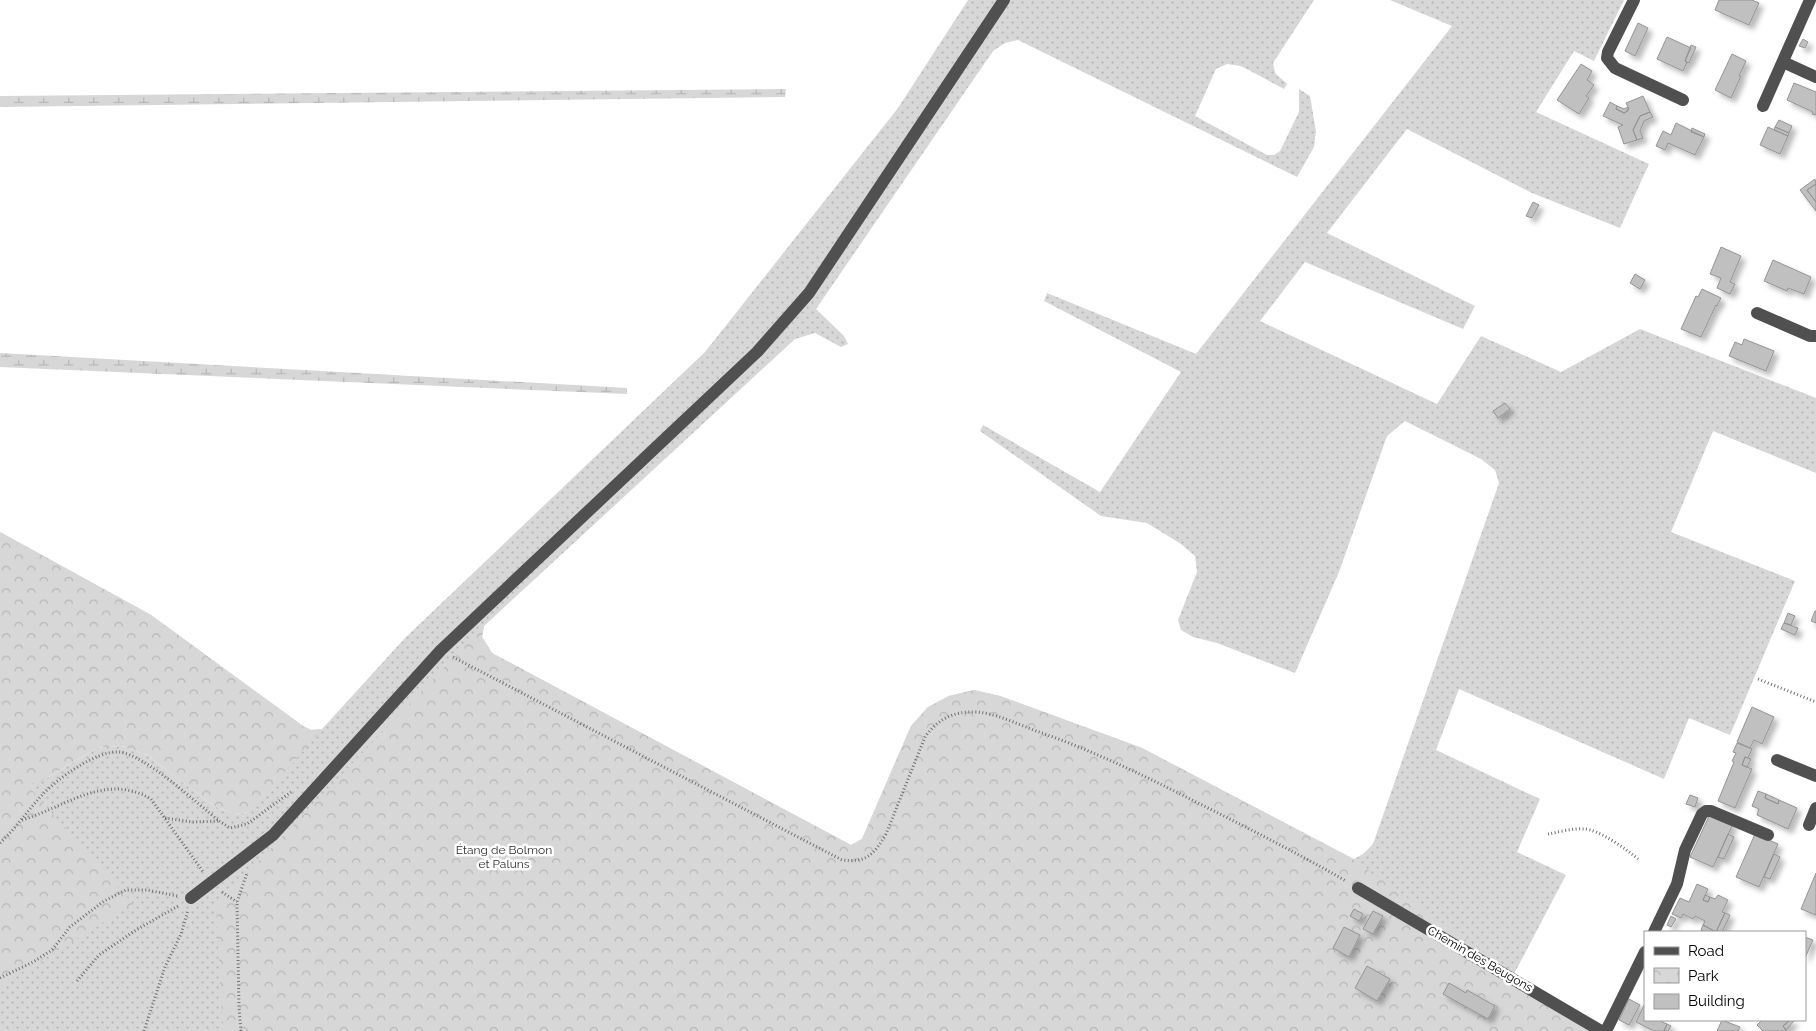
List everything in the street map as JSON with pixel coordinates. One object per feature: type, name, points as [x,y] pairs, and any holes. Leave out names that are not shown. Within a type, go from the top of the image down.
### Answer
[{"type":"street","points":[[191,898],[273,835],[441,650],[756,352],[783,324],[809,293],[1004,0]]},
{"type":"street","points":[[1634,0],[1608,52],[1607,58],[1615,68],[1683,100]]},
{"type":"street","points":[[1763,106],[1810,0]]},
{"type":"street","points":[[1783,62],[1816,77]]},
{"type":"street","points":[[1757,313],[1810,336],[1816,336]]},
{"type":"street","points":[[1778,760],[1816,776]]},
{"type":"street","points":[[1809,825],[1816,808]]},
{"type":"street","points":[[1654,931],[1677,884],[1685,850],[1702,814],[1706,810],[1768,835]]},
{"type":"street","name":"Chemin des Beugons","points":[[1358,888],[1601,1031]]},
{"type":"street","points":[[1606,1031],[1644,954]]},
{"type":"path","points":[[441,650],[842,860],[855,862],[867,858],[878,848],[886,834],[925,737],[933,725],[961,712],[977,712],[1068,742],[1132,770],[1294,852],[1358,888]]},
{"type":"path","points":[[1758,679],[1816,702]]},
{"type":"path","points":[[0,843],[44,793],[72,769],[98,756],[118,752],[134,757],[155,769],[219,822],[230,828],[247,824],[295,789],[306,785],[317,787]]},
{"type":"path","points":[[21,820],[36,816],[89,792],[110,788],[138,791],[151,799],[211,883],[237,902]]},
{"type":"path","points":[[164,818],[192,822],[219,822]]},
{"type":"path","points":[[1548,834],[1583,829],[1590,830],[1625,848],[1638,860]]},
{"type":"path","points":[[242,1031],[239,1008],[237,902],[256,848]]},
{"type":"path","points":[[0,978],[33,962],[52,950],[70,927],[104,901],[126,890],[147,890],[191,898]]},
{"type":"path","points":[[77,981],[99,955],[136,930],[191,898]]},
{"type":"path","points":[[144,1031],[165,968],[181,934],[191,898]]},
{"type":"green space","points":[[968,0],[1314,0],[1273,63],[1275,73],[1287,84],[1284,89],[1241,66],[1227,64],[1216,69],[1195,116],[1267,155],[1274,155],[1280,151],[1299,112],[1299,89],[1310,96],[1316,131],[1314,147],[1297,177],[1018,40],[1005,43],[993,51],[816,309],[844,336],[848,344],[841,347],[815,333],[795,339],[484,626],[482,637],[492,653],[851,845],[862,839],[911,726],[928,707],[949,696],[974,690],[1000,696],[1142,748],[1354,859],[1363,854],[1373,844],[1499,483],[1495,470],[1481,459],[1405,421],[1387,436],[1339,572],[1295,673],[1217,643],[1193,637],[1181,630],[1178,620],[1197,572],[1195,556],[1181,544],[1147,523],[1101,516],[980,431],[983,425],[1100,492],[1181,372],[1044,301],[1047,293],[1196,354],[1452,26],[1390,0],[1624,0],[1594,61],[1574,51],[1536,112],[1649,164],[1620,228],[1532,193],[1407,129],[1327,233],[1475,306],[1463,329],[1305,262],[1260,321],[1437,404],[1481,336],[1561,372],[1640,329],[1816,398],[1816,473],[1713,431],[1671,532],[1795,581],[1730,735],[1689,718],[1664,779],[1459,689],[1436,750],[1540,799],[1517,852],[1566,875],[1514,974],[885,857],[267,1031],[0,1031],[0,777],[45,779],[97,748],[121,746],[147,755],[214,806],[235,814],[248,812],[0,532],[151,615],[303,726],[311,730],[322,729],[405,638],[705,352],[898,108]]},
{"type":"green space","points":[[786,89],[785,97],[0,107],[0,96]]},
{"type":"green space","points":[[0,353],[627,388],[627,394],[0,367]]},
{"type":"green space","points":[[0,532],[151,615],[303,726],[311,730],[322,729],[260,801],[248,812],[235,814],[214,806],[147,755],[121,746],[97,748],[45,779],[27,785],[133,904],[0,986]]},
{"type":"green space","name":"Étang de Bolmon et Paluns","points":[[484,626],[482,637],[492,653],[851,845],[862,839],[911,726],[928,707],[949,696],[974,690],[1000,696],[1142,748],[1354,860],[1514,974],[1613,1031],[223,1031],[216,906]]},
{"type":"building","points":[[1719,0],[1752,0],[1759,3],[1749,25],[1715,10]]},
{"type":"building","points":[[1638,23],[1648,28],[1635,56],[1625,51]]},
{"type":"building","points":[[1667,37],[1691,48],[1683,71],[1657,59]]},
{"type":"building","points":[[1803,39],[1808,42],[1805,48],[1799,46]]},
{"type":"building","points":[[1691,45],[1696,47],[1689,63],[1685,61]]},
{"type":"building","points":[[1732,54],[1746,61],[1731,98],[1715,90]]},
{"type":"building","points":[[1581,64],[1592,71],[1587,80],[1594,85],[1586,96],[1589,98],[1579,114],[1557,100]]},
{"type":"building","points":[[1794,83],[1816,92],[1816,115],[1787,100]]},
{"type":"building","points":[[1643,96],[1650,112],[1640,116],[1633,130],[1637,140],[1624,144],[1618,127],[1623,125],[1603,116],[1610,102],[1617,106],[1616,109],[1624,113],[1629,109],[1626,103]]},
{"type":"building","points":[[1617,106],[1624,109],[1628,107],[1628,111],[1624,113],[1616,109]]},
{"type":"building","points":[[1650,112],[1653,117],[1644,121],[1640,131],[1643,138],[1637,140],[1633,130],[1640,116]]},
{"type":"building","points":[[1779,120],[1792,126],[1789,133],[1775,127]]},
{"type":"building","points":[[1676,123],[1704,137],[1695,155],[1668,143],[1665,150],[1656,146],[1663,131],[1671,135]]},
{"type":"building","points":[[1768,127],[1788,136],[1780,154],[1760,145]]},
{"type":"building","points":[[1775,127],[1789,133],[1788,136],[1774,130]]},
{"type":"building","points":[[1692,128],[1705,134],[1704,137],[1691,132]]},
{"type":"building","points":[[1815,179],[1816,184],[1807,190],[1816,202],[1816,211],[1800,190]]},
{"type":"building","points":[[1816,184],[1816,202],[1807,190]]},
{"type":"building","points":[[1533,202],[1539,205],[1532,218],[1526,216]]},
{"type":"building","points":[[1721,247],[1741,256],[1730,282],[1735,284],[1730,294],[1717,288],[1721,278],[1710,274]]},
{"type":"building","points":[[1773,260],[1811,277],[1804,294],[1788,288],[1787,291],[1764,281]]},
{"type":"building","points":[[1635,274],[1645,280],[1640,289],[1630,283]]},
{"type":"building","points":[[1702,289],[1721,298],[1701,337],[1681,329],[1696,296],[1698,297]]},
{"type":"building","points":[[1744,339],[1774,351],[1766,371],[1729,356],[1735,342],[1742,345]]},
{"type":"building","points":[[1505,403],[1510,409],[1498,418],[1493,411]]},
{"type":"building","points":[[1816,611],[1816,623],[1811,621]]},
{"type":"building","points":[[1788,613],[1795,616],[1791,625],[1784,623]]},
{"type":"building","points":[[1784,623],[1798,628],[1795,635],[1781,629]]},
{"type":"building","points":[[1752,707],[1774,717],[1762,744],[1754,740],[1750,748],[1737,742]]},
{"type":"building","points":[[1737,743],[1752,749],[1748,758],[1745,757],[1742,765],[1752,769],[1735,808],[1718,801],[1734,762],[1732,761],[1736,753],[1733,752]]},
{"type":"building","points":[[1745,757],[1751,759],[1747,767],[1742,765]]},
{"type":"building","points":[[1758,791],[1766,794],[1765,798],[1778,804],[1779,800],[1797,808],[1788,829],[1757,815],[1759,809],[1752,806]]},
{"type":"building","points":[[1766,794],[1779,800],[1778,804],[1765,798]]},
{"type":"building","points":[[1690,795],[1698,798],[1695,807],[1686,804]]},
{"type":"building","points":[[1710,814],[1733,824],[1713,867],[1690,857]]},
{"type":"building","points":[[1728,834],[1734,837],[1724,859],[1718,857]]},
{"type":"building","points":[[1755,834],[1778,844],[1759,887],[1736,877]]},
{"type":"building","points":[[1774,854],[1780,857],[1770,879],[1764,877]]},
{"type":"building","points":[[1816,873],[1816,915],[1801,909]]},
{"type":"building","points":[[1697,884],[1708,889],[1703,900],[1708,902],[1710,897],[1715,899],[1718,895],[1728,900],[1722,912],[1725,913],[1716,931],[1703,925],[1705,921],[1695,916],[1693,919],[1683,914],[1681,918],[1672,914],[1680,898],[1689,902]]},
{"type":"building","points":[[1705,895],[1710,897],[1708,902],[1703,900]]},
{"type":"building","points":[[1354,909],[1363,914],[1359,921],[1350,916]]},
{"type":"building","points":[[1373,911],[1383,916],[1373,934],[1363,929]]},
{"type":"building","points":[[1725,913],[1730,915],[1722,931],[1716,931]]},
{"type":"building","points":[[1671,916],[1676,919],[1671,927],[1667,925]]},
{"type":"building","points":[[1703,925],[1714,931],[1701,930]]},
{"type":"building","points":[[1344,927],[1360,935],[1349,957],[1333,948]]},
{"type":"building","points":[[1806,937],[1813,940],[1806,956]]},
{"type":"building","points":[[1367,966],[1390,979],[1377,1001],[1355,988]]},
{"type":"building","points":[[1449,983],[1466,993],[1467,990],[1495,1006],[1488,1019],[1443,994]]},
{"type":"building","points":[[1629,999],[1640,1005],[1629,1025],[1619,1020]]},
{"type":"building","points":[[1644,1005],[1644,1021],[1662,1021],[1667,1024],[1664,1031],[1654,1031],[1636,1022]]},
{"type":"building","points":[[1722,1021],[1740,1027],[1738,1031],[1717,1031]]},
{"type":"building","points":[[1761,1021],[1789,1021],[1783,1026],[1785,1031],[1763,1031],[1757,1025]]},
{"type":"building","points":[[1789,1021],[1794,1021],[1786,1030],[1783,1026]]},
{"type":"building","points":[[1667,1024],[1671,1026],[1668,1031],[1664,1031]]}]
